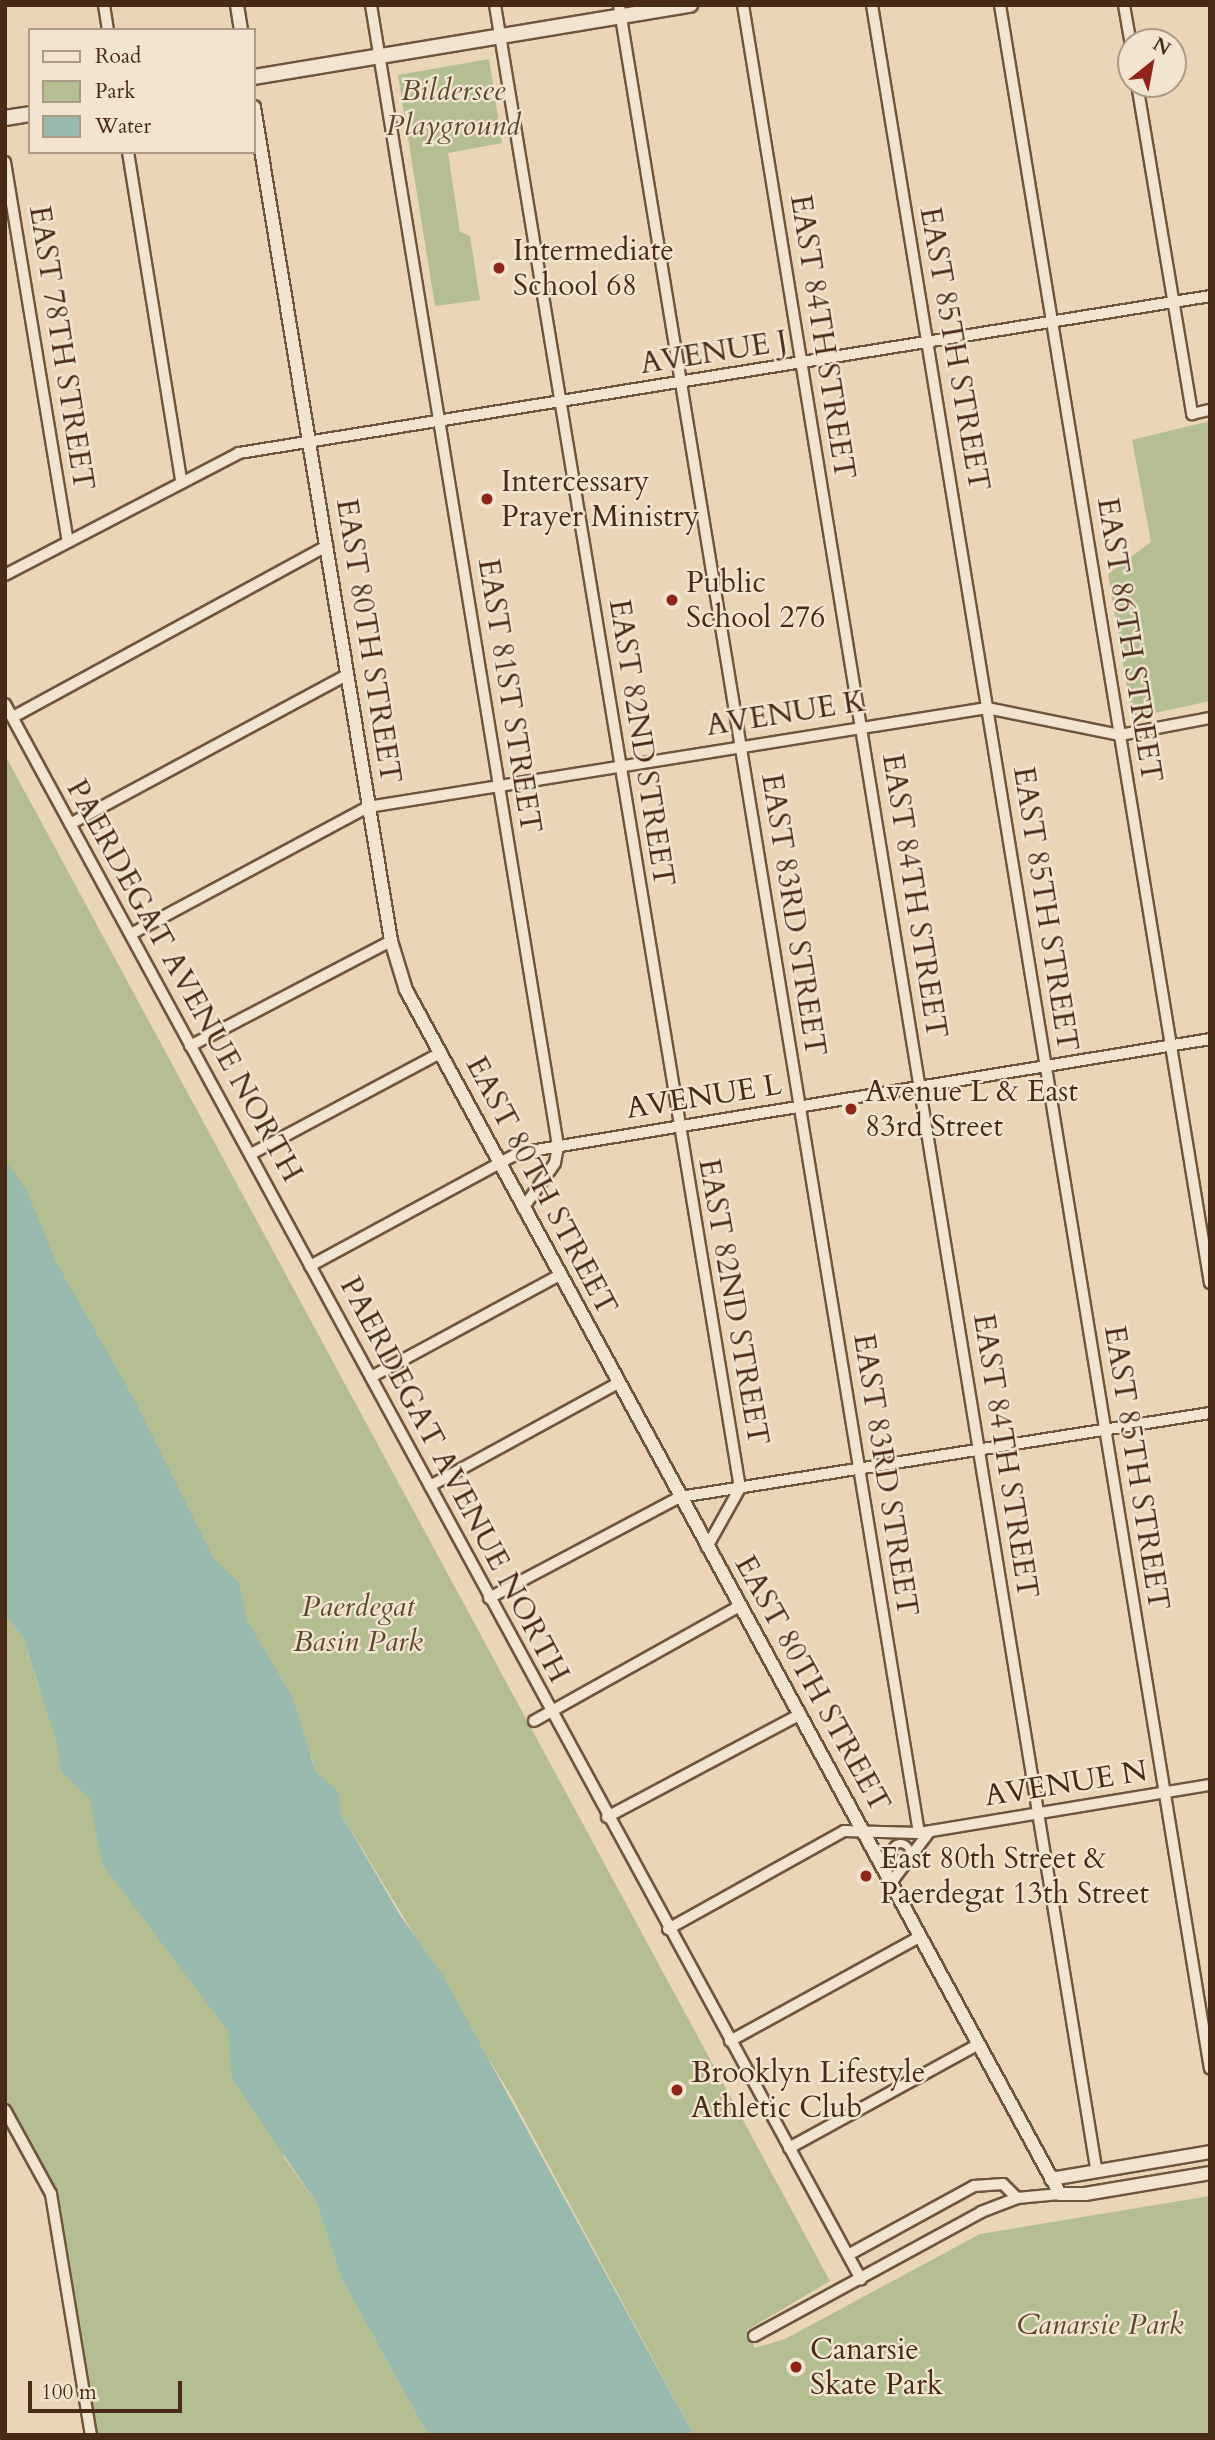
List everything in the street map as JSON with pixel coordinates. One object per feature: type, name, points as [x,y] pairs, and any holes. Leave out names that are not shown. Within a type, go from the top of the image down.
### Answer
[{"type":"main road","points":[[256,77],[500,37],[620,11],[690,5]]},
{"type":"main road","points":[[5,118],[28,114]]},
{"type":"street","points":[[104,5],[108,28]]},
{"type":"street","points":[[237,5],[241,28]]},
{"type":"street","name":"EAST 81ST STREET","points":[[371,5],[558,1146]]},
{"type":"street","name":"EAST 82ND STREET","points":[[495,5],[740,1488]]},
{"type":"street","name":"EAST 84TH STREET","points":[[743,5],[1096,2168]]},
{"type":"street","name":"EAST 85TH STREET","points":[[872,5],[1210,2068]]},
{"type":"street","name":"EAST 86TH STREET","points":[[1000,5],[1210,1283]]},
{"type":"street","points":[[1124,5],[1128,28]]},
{"type":"street","name":"EAST 83RD STREET","points":[[620,11],[919,1833]]},
{"type":"street","points":[[1140,98],[1192,414],[1210,410]]},
{"type":"street","name":"EAST 80TH STREET","points":[[256,119],[391,941],[406,990],[1060,2194]]},
{"type":"street","points":[[128,154],[181,481]]},
{"type":"street","name":"EAST 78TH STREET","points":[[5,162],[68,542]]},
{"type":"street","name":"AVENUE J","points":[[5,575],[239,453],[681,384],[1210,296]]},
{"type":"street","points":[[13,717],[327,545]]},
{"type":"street","points":[[70,824],[347,675]]},
{"type":"street","name":"PAERDEGAT AVENUE NORTH","points":[[5,704],[251,1154],[607,1817],[861,2279]]},
{"type":"street","name":"AVENUE K","points":[[131,934],[368,807],[861,726],[987,708],[1121,735],[1210,718]]},
{"type":"street","points":[[190,1046],[391,941]]},
{"type":"street","name":"AVENUE L","points":[[310,1266],[517,1153],[1210,1039]]},
{"type":"street","points":[[251,1154],[439,1053]]},
{"type":"street","points":[[524,1207],[555,1163],[558,1146]]},
{"type":"street","points":[[371,1377],[560,1275]]},
{"type":"street","points":[[430,1486],[618,1383]]},
{"type":"street","points":[[489,1598],[680,1497],[1210,1413]]},
{"type":"street","points":[[707,1547],[736,1502],[740,1488]]},
{"type":"street","points":[[534,1721],[740,1606]]},
{"type":"street","points":[[607,1817],[799,1715]]},
{"type":"street","name":"AVENUE N","points":[[668,1929],[844,1831],[919,1833],[1210,1784]]},
{"type":"street","points":[[890,1884],[930,1831]]},
{"type":"street","points":[[730,2041],[919,1937]]},
{"type":"street","points":[[789,2148],[977,2045]]},
{"type":"street","points":[[5,2110],[51,2194],[91,2435]]},
{"type":"street","points":[[1051,2179],[1096,2168],[1210,2152]]},
{"type":"street","points":[[754,2336],[981,2211],[1017,2198],[1085,2194],[1210,2174]]},
{"type":"street","points":[[848,2255],[974,2186],[1003,2184],[1017,2198]]},
{"type":"green space","name":"Bildersee Playground","points":[[489,59],[502,143],[448,153],[460,232],[470,236],[480,300],[435,306],[398,75]]},
{"type":"green space","points":[[1210,421],[1210,701],[1132,718],[1108,574],[1151,542],[1132,440]]},
{"type":"green space","name":"Paerdegat Basin Park","points":[[5,755],[830,2281],[747,2330],[755,2348],[785,2339],[980,2234],[1210,2196],[1210,2435],[694,2435],[514,2101],[316,1772],[311,1755],[5,1187]]},
{"type":"green space","points":[[5,1615],[23,1637],[40,1691],[228,2031],[285,2159],[317,2204],[341,2278],[428,2435],[96,2435],[51,2194],[5,2110]]},
{"type":"water","points":[[5,1160],[27,1191],[56,1262],[134,1399],[214,1559],[239,1583],[247,1620],[292,1697],[316,1772],[339,1792],[340,1812],[400,1915],[443,1976],[694,2435],[428,2435],[341,2278],[317,2204],[232,2079],[228,2031],[102,1864],[90,1799],[61,1772],[57,1743],[23,1637],[5,1615]]},
{"type":"place","name":"Intermediate School 68","points":[[499,268]]},
{"type":"place","name":"Intercessary Prayer Ministry","points":[[487,499]]},
{"type":"place","name":"Public School 276","points":[[672,600]]},
{"type":"place","name":"Avenue L & East 83rd Street","points":[[851,1109]]},
{"type":"place","name":"East 80th Street & Paerdegat 13th Street","points":[[866,1876]]},
{"type":"place","name":"Brooklyn Lifestyle Athletic Club","points":[[677,2090]]},
{"type":"place","name":"Canarsie Skate Park","points":[[796,2367]]},
{"type":"park label","name":"Canarsie Park","points":[[1100,2325]]}]
